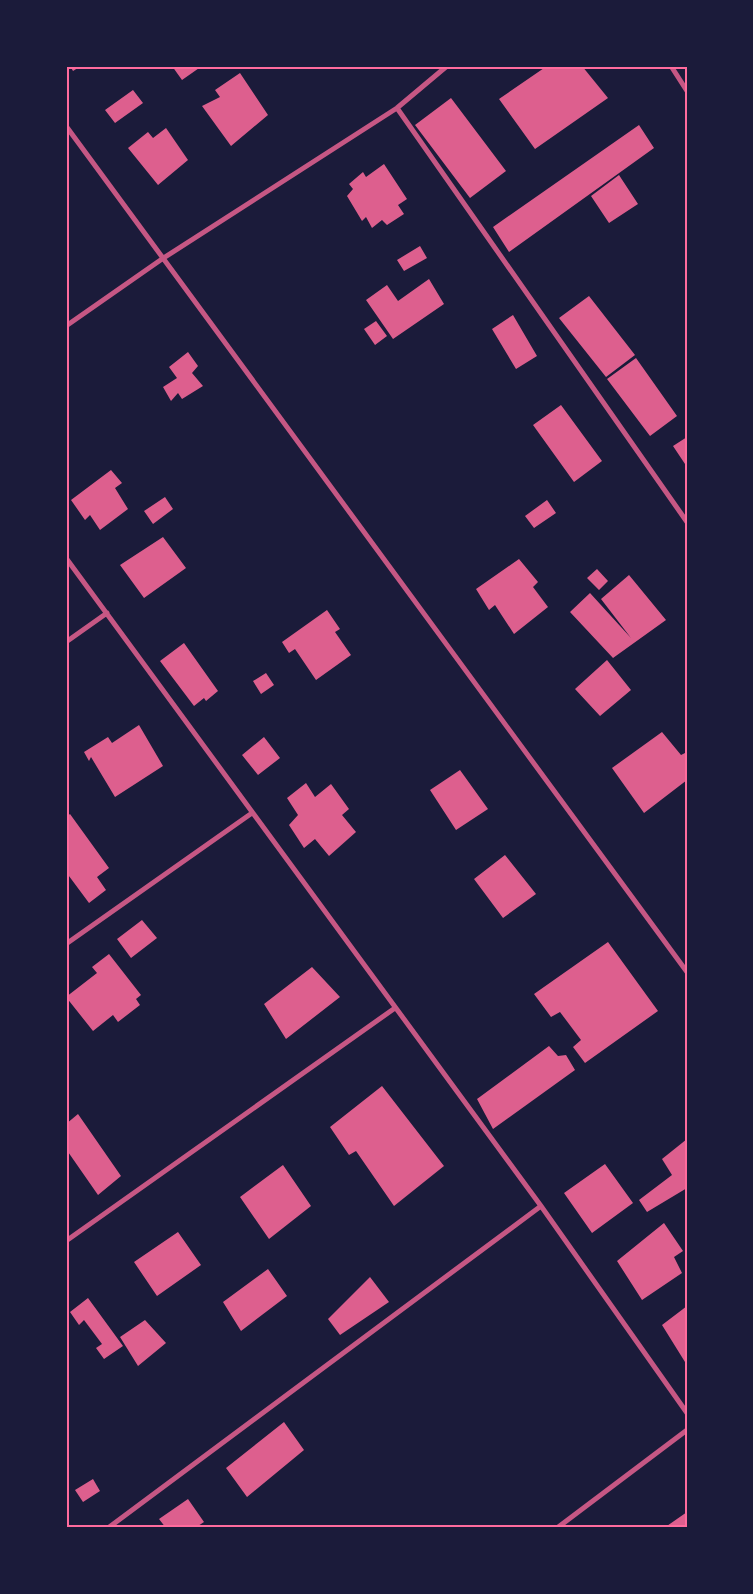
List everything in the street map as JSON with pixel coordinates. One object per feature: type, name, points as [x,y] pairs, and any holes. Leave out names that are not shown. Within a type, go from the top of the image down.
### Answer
[{"type":"street","points":[[66,326],[162,259],[396,108],[447,66]]},
{"type":"street","points":[[671,66],[687,91]]},
{"type":"street","points":[[396,108],[687,522]]},
{"type":"street","points":[[66,126],[687,972]]},
{"type":"street","points":[[66,558],[540,1206],[687,1413]]},
{"type":"street","points":[[66,642],[107,613]]},
{"type":"street","points":[[66,944],[252,813]]},
{"type":"street","points":[[66,1241],[395,1008]]},
{"type":"street","points":[[108,1528],[540,1206]]},
{"type":"street","points":[[558,1528],[687,1430]]},
{"type":"building","points":[[70,66],[81,66],[73,71]]},
{"type":"building","points":[[172,66],[202,66],[182,80]]},
{"type":"building","points":[[547,66],[582,66],[608,98],[535,149],[499,99]]},
{"type":"building","points":[[240,73],[268,115],[231,146],[202,106],[220,97],[215,90]]},
{"type":"building","points":[[133,90],[143,103],[115,123],[105,110]]},
{"type":"building","points":[[451,98],[506,171],[470,198],[415,125]]},
{"type":"building","points":[[639,125],[654,148],[509,252],[493,227]]},
{"type":"building","points":[[166,128],[188,160],[158,185],[128,148],[148,132],[153,138]]},
{"type":"building","points":[[384,164],[407,199],[398,205],[404,214],[387,225],[382,220],[372,228],[366,217],[362,221],[347,196],[353,189],[349,184],[363,172],[366,177]]},
{"type":"building","points":[[619,175],[638,204],[609,223],[591,196]]},
{"type":"building","points":[[420,246],[427,258],[404,271],[397,260]]},
{"type":"building","points":[[429,279],[444,304],[393,339],[366,300],[387,285],[398,301]]},
{"type":"building","points":[[589,296],[635,355],[606,377],[559,318]]},
{"type":"building","points":[[513,315],[537,356],[516,369],[492,329]]},
{"type":"building","points":[[376,321],[387,336],[375,345],[364,329]]},
{"type":"building","points":[[188,352],[198,366],[192,373],[203,386],[182,399],[178,393],[171,401],[163,387],[177,378],[169,367]]},
{"type":"building","points":[[636,358],[677,416],[650,436],[607,379]]},
{"type":"building","points":[[561,405],[602,461],[574,482],[533,425]]},
{"type":"building","points":[[687,437],[687,467],[673,446]]},
{"type":"building","points":[[111,470],[122,483],[115,488],[128,509],[100,530],[90,515],[85,520],[71,500]]},
{"type":"building","points":[[165,497],[173,509],[153,524],[144,511]]},
{"type":"building","points":[[547,500],[556,513],[534,528],[525,516]]},
{"type":"building","points":[[163,537],[186,568],[144,598],[120,565]]},
{"type":"building","points":[[519,559],[538,582],[533,587],[548,607],[514,634],[495,605],[489,610],[476,589]]},
{"type":"building","points":[[597,569],[608,581],[599,590],[587,578]]},
{"type":"building","points":[[629,575],[666,620],[613,658],[570,612],[590,593],[631,638],[601,599]]},
{"type":"building","points":[[327,610],[340,629],[335,632],[351,655],[316,680],[295,649],[289,653],[282,642]]},
{"type":"building","points":[[184,643],[218,691],[206,701],[204,698],[194,706],[160,661]]},
{"type":"building","points":[[607,660],[631,690],[600,716],[575,689]]},
{"type":"building","points":[[266,673],[274,685],[261,694],[253,681]]},
{"type":"building","points":[[139,725],[163,766],[115,797],[91,757],[89,761],[84,752],[108,737],[112,743]]},
{"type":"building","points":[[662,732],[681,755],[687,752],[687,780],[644,813],[612,768]]},
{"type":"building","points":[[264,737],[280,758],[258,775],[242,755]]},
{"type":"building","points":[[460,770],[488,809],[456,830],[430,790]]},
{"type":"building","points":[[306,783],[315,797],[331,784],[349,809],[342,815],[356,832],[329,856],[315,839],[304,848],[289,825],[298,815],[287,798]]},
{"type":"building","points":[[70,814],[109,868],[97,877],[106,890],[89,903],[66,872],[66,817]]},
{"type":"building","points":[[505,855],[536,894],[503,918],[474,879]]},
{"type":"building","points":[[142,920],[157,938],[131,958],[117,939]]},
{"type":"building","points":[[608,942],[658,1011],[585,1063],[573,1047],[581,1040],[560,1012],[551,1017],[534,994]]},
{"type":"building","points":[[109,954],[141,995],[136,999],[140,1005],[118,1022],[113,1015],[93,1031],[66,997],[97,973],[92,967]]},
{"type":"building","points":[[312,967],[340,997],[286,1039],[264,1004]]},
{"type":"building","points":[[549,1046],[558,1056],[566,1055],[575,1070],[493,1129],[477,1099]]},
{"type":"building","points":[[382,1086],[444,1166],[394,1206],[356,1151],[349,1155],[330,1127]]},
{"type":"building","points":[[78,1114],[121,1176],[98,1195],[66,1149],[66,1124]]},
{"type":"building","points":[[687,1139],[687,1188],[647,1212],[639,1200],[672,1175],[662,1159]]},
{"type":"building","points":[[605,1164],[633,1203],[592,1233],[564,1193]]},
{"type":"building","points":[[283,1165],[311,1206],[269,1239],[240,1197]]},
{"type":"building","points":[[664,1223],[683,1251],[674,1257],[682,1273],[642,1300],[617,1261]]},
{"type":"building","points":[[178,1232],[201,1265],[157,1296],[134,1262]]},
{"type":"building","points":[[268,1269],[287,1296],[241,1331],[223,1302]]},
{"type":"building","points":[[370,1277],[389,1302],[340,1335],[328,1319]]},
{"type":"building","points":[[88,1298],[123,1346],[104,1359],[96,1348],[102,1344],[84,1320],[79,1325],[70,1312]]},
{"type":"building","points":[[687,1306],[687,1361],[685,1362],[662,1325]]},
{"type":"building","points":[[145,1320],[166,1343],[138,1366],[120,1337]]},
{"type":"building","points":[[284,1422],[304,1450],[247,1497],[226,1468]]},
{"type":"building","points":[[93,1479],[100,1491],[83,1502],[75,1490]]},
{"type":"building","points":[[188,1499],[204,1522],[195,1528],[166,1528],[159,1519]]},
{"type":"building","points":[[687,1512],[687,1528],[664,1528]]}]
